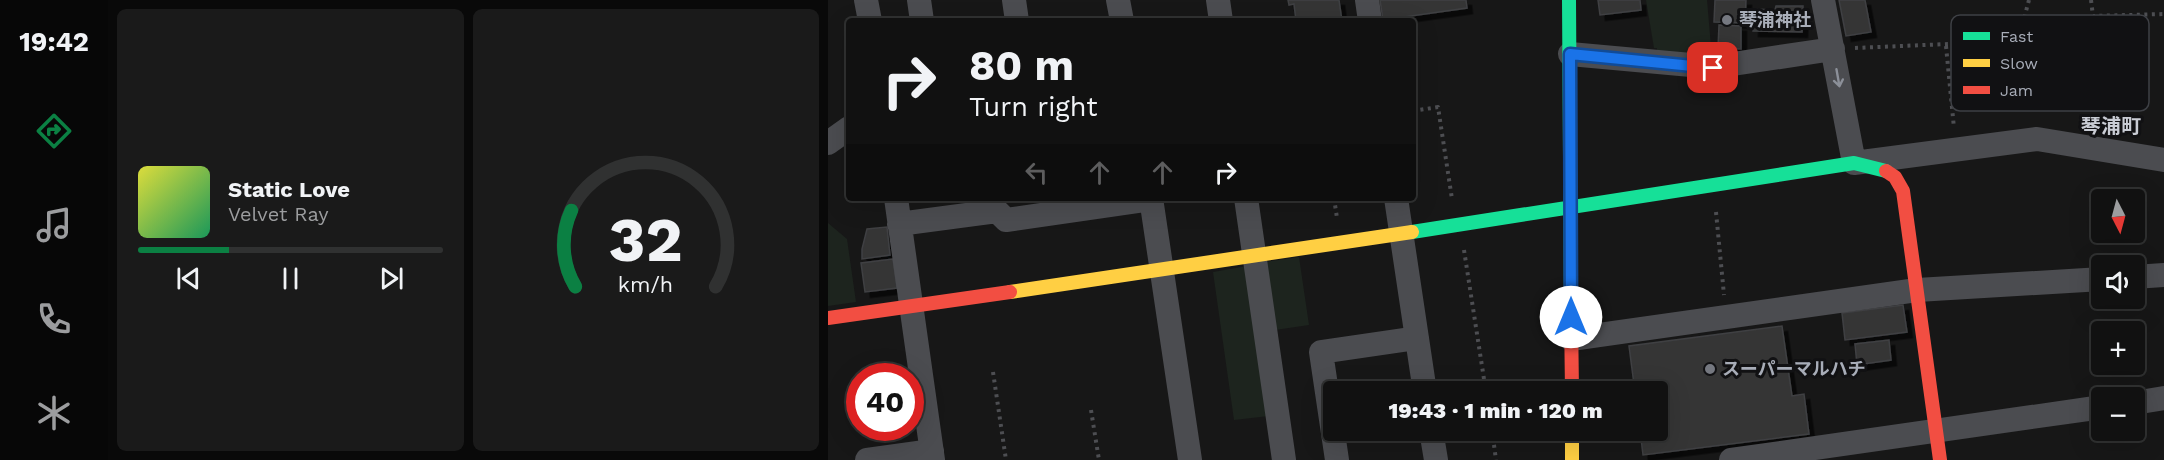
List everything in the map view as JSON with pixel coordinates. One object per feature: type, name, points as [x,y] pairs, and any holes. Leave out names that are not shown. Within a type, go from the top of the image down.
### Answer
[{"type":"street","points":[[866,0],[869,18]]},
{"type":"street","points":[[919,0],[922,18]]},
{"type":"street","points":[[1014,0],[1017,18]]},
{"type":"street","points":[[1118,0],[1121,18]]},
{"type":"street","points":[[1218,0],[1221,18]]},
{"type":"street","points":[[1367,0],[1370,18]]},
{"type":"street","points":[[1569,0],[1572,381]]},
{"type":"street","points":[[1823,0],[1854,164]]},
{"type":"street","points":[[1570,54],[1713,68],[1833,49]]},
{"type":"street","points":[[828,143],[846,131]]},
{"type":"street","points":[[828,318],[1253,257],[1854,164],[2037,139],[2164,160]]},
{"type":"street","points":[[1854,164],[1875,165],[1886,169],[1899,181],[1903,191],[1940,460]]},
{"type":"street","points":[[867,460],[932,455],[896,201]]},
{"type":"street","points":[[899,224],[997,211],[1006,220],[1131,201]]},
{"type":"street","points":[[1151,201],[1190,460]]},
{"type":"street","points":[[1246,201],[1284,460]]},
{"type":"street","points":[[1397,201],[1423,381]]},
{"type":"street","points":[[2145,276],[2164,275]]},
{"type":"street","points":[[1572,339],[1917,290],[2091,280]]},
{"type":"street","points":[[1337,460],[1321,352],[1417,338]]},
{"type":"street","points":[[2145,401],[2164,398]]},
{"type":"street","points":[[1735,460],[2091,409]]},
{"type":"street","points":[[1433,441],[1436,460]]},
{"type":"street","points":[[1572,441],[1572,460]]},
{"type":"path","points":[[2025,15],[2029,0]]},
{"type":"path","points":[[2091,0],[2093,15]]},
{"type":"path","points":[[2128,15],[2164,14]]},
{"type":"path","points":[[1946,46],[1951,98]]},
{"type":"path","points":[[1833,49],[1951,46]]},
{"type":"path","points":[[1952,111],[1956,150]]},
{"type":"path","points":[[1713,185],[1726,317]]},
{"type":"path","points":[[993,372],[1006,460]]},
{"type":"path","points":[[1092,410],[1099,460]]},
{"type":"path","points":[[1493,441],[1496,460]]},
{"type":"shaded area","points":[[1646,0],[1707,0],[1712,58],[1657,55]]},
{"type":"shaded area","points":[[828,223],[847,239],[856,302],[828,306]]},
{"type":"shaded area","points":[[1299,257],[1309,325],[1275,330],[1265,262]]},
{"type":"shaded area","points":[[1247,266],[1269,416],[1234,420],[1213,272]]},
{"type":"building","points":[[1288,0],[1339,0],[1342,18],[1296,18],[1294,4],[1289,5]]},
{"type":"building","points":[[1380,0],[1466,0],[1467,8],[1383,18]]},
{"type":"building","points":[[1598,0],[1640,0],[1641,10],[1600,15]]},
{"type":"building","points":[[1715,0],[1746,0],[1745,23],[1714,22]]},
{"type":"building","points":[[1839,0],[1865,0],[1871,32],[1846,36]]},
{"type":"building","points":[[1776,6],[1803,6],[1802,32],[1753,31],[1754,9],[1775,10]]},
{"type":"building","points":[[1719,25],[1741,26],[1741,49],[1718,48]]},
{"type":"building","points":[[887,227],[890,255],[862,259],[867,229]]},
{"type":"building","points":[[893,259],[897,288],[865,292],[861,263]]},
{"type":"building","points":[[1903,305],[1907,332],[1845,340],[1842,313]]},
{"type":"building","name":"スーパーマルハチ","points":[[1782,326],[1792,396],[1804,394],[1809,434],[1643,455],[1641,441],[1668,441],[1668,381],[1634,381],[1629,346]]},
{"type":"building","points":[[1889,340],[1891,360],[1857,365],[1855,344]]},
{"type":"traffic: fast","points":[[1569,0],[1571,314]]},
{"type":"traffic: fast","points":[[1412,232],[1854,163],[1886,171]]},
{"type":"traffic: slow","points":[[1010,292],[1412,232]]},
{"type":"traffic: slow","points":[[1572,441],[1572,460]]},
{"type":"traffic: jam","points":[[1886,171],[1895,177],[1903,191],[1940,460]]},
{"type":"traffic: jam","points":[[828,318],[1010,292]]},
{"type":"traffic: jam","points":[[1571,314],[1572,381]]},
{"type":"place","name":"琴浦神社","points":[[1727,20]]},
{"type":"place","name":"スーパーマルハチ","points":[[1710,369]]},
{"type":"district","name":"琴浦町","points":[[2111,126]]},
{"type":"route","points":[[1571,317],[1570,54],[1713,68]]}]
